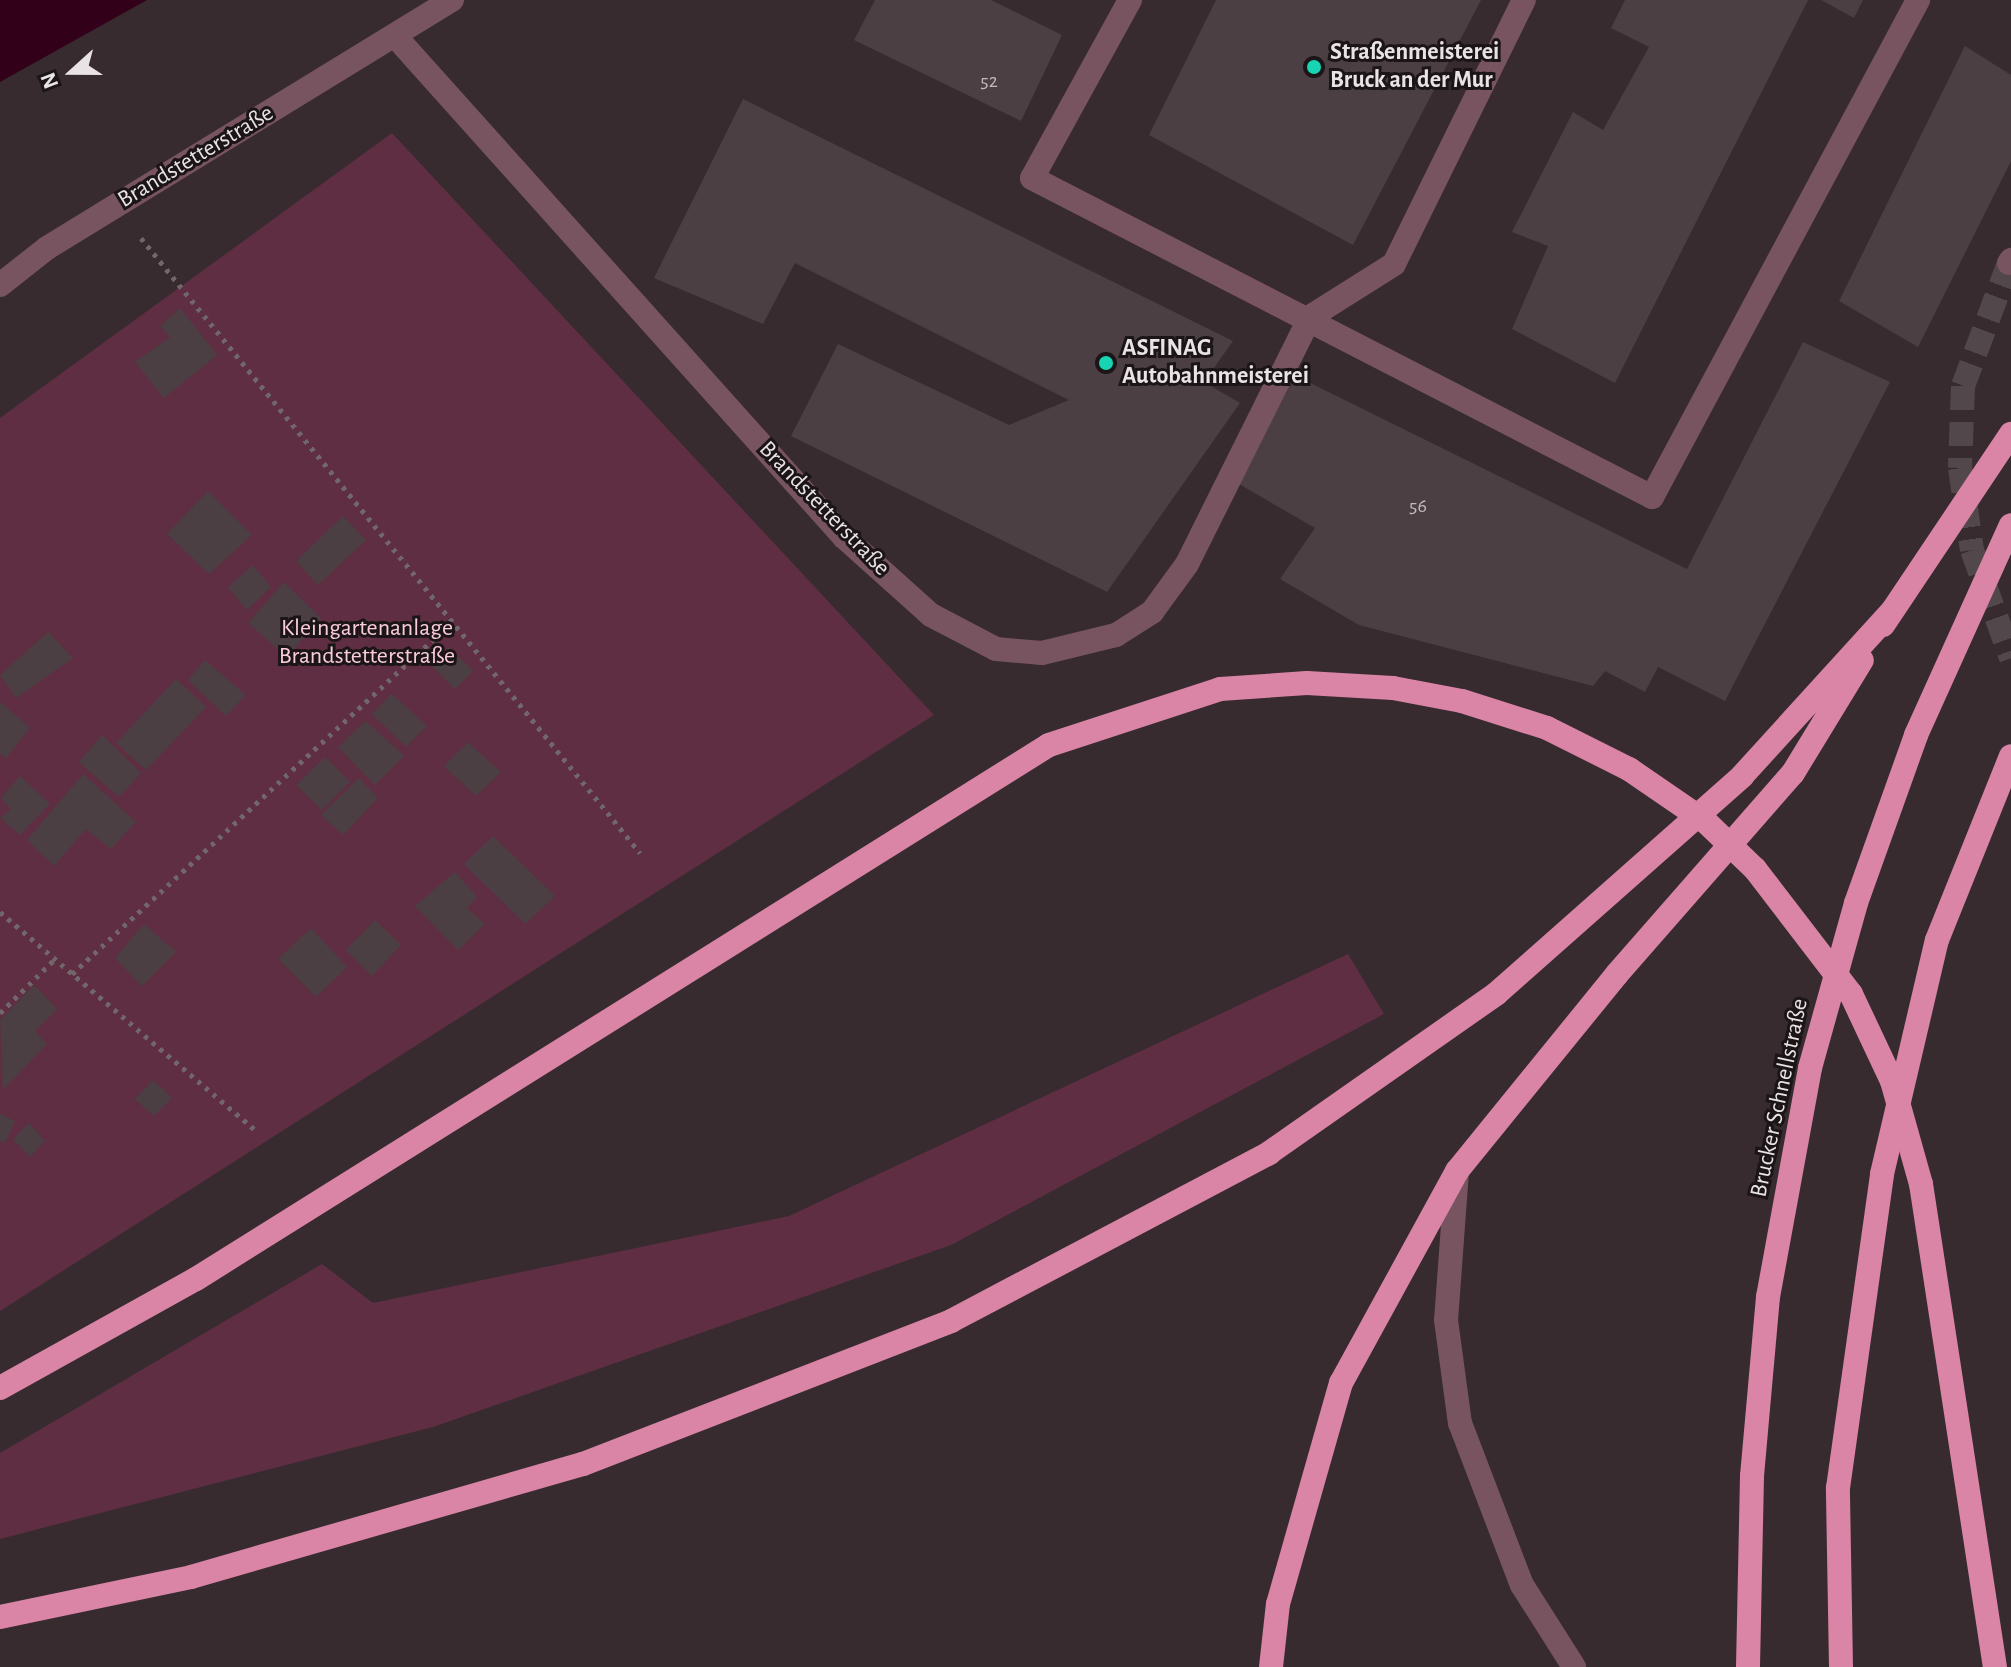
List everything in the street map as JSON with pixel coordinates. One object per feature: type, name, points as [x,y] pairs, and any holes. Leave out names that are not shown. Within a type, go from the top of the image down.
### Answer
[{"type":"highway","points":[[1271,1667],[1278,1604],[1341,1383],[1457,1171],[1617,974],[1793,773],[1891,612],[2011,434]]},
{"type":"highway","name":"Brucker Schnellstraße","points":[[1748,1667],[1752,1476],[1768,1297],[1810,1068],[1856,903],[1916,735],[2011,525]]},
{"type":"highway","points":[[0,1617],[191,1577],[583,1464],[951,1321],[1255,1160],[1496,994],[1742,776],[1891,612]]},
{"type":"highway","points":[[0,1388],[196,1279],[1049,745],[1220,689],[1307,683],[1393,688],[1462,701],[1547,728],[1629,769],[1706,822],[1755,869],[1851,994],[1892,1081],[1921,1184],[1995,1667]]},
{"type":"highway","points":[[1841,1667],[1838,1488],[1882,1174],[1937,940],[2011,756]]},
{"type":"street","name":"Brandstetterstraße","points":[[0,285],[115,207],[452,0]]},
{"type":"street","points":[[1130,0],[1032,178],[1310,317],[1652,497],[1918,0]]},
{"type":"street","points":[[1310,317],[1394,264],[1524,0]]},
{"type":"street","name":"Brandstetterstraße","points":[[395,36],[844,537],[931,615],[996,649],[1042,653],[1086,644],[1116,635],[1152,612],[1187,564],[1310,317]]},
{"type":"street","points":[[1457,1171],[1446,1320],[1460,1423],[1522,1585],[1574,1667]]},
{"type":"path","points":[[115,207],[640,853]]},
{"type":"path","points":[[72,974],[452,622]]},
{"type":"path","points":[[0,912],[254,1129]]},
{"type":"path","points":[[0,1013],[55,959]]},
{"type":"green space","name":"Kleingartenanlage Brandstetterstraße","points":[[392,133],[934,715],[0,1311],[0,418]]},
{"type":"green space","points":[[1348,954],[1384,1014],[951,1245],[433,1427],[0,1539],[0,1453],[322,1264],[373,1303],[789,1216]]},
{"type":"shaded area","points":[[0,0],[147,0],[0,82]]},
{"type":"building","points":[[875,0],[991,0],[1062,35],[1021,121],[854,40]]},
{"type":"building","name":"Straßenmeisterei Bruck an der Mur","points":[[1216,0],[1481,0],[1353,245],[1149,135]]},
{"type":"building","points":[[1625,0],[1808,0],[1615,383],[1512,329],[1548,246],[1512,232],[1573,112],[1603,130],[1649,47],[1611,28]]},
{"type":"building","points":[[1821,0],[1863,0],[1854,18]]},
{"type":"building","points":[[1965,46],[2011,75],[2011,161],[1918,347],[1839,301]]},
{"type":"building","name":"ASFINAG Autobahnmeisterei","points":[[743,99],[1233,341],[1204,382],[1240,403],[1107,592],[791,436],[838,344],[1009,425],[1069,400],[795,263],[763,324],[654,278]]},
{"type":"building","points":[[180,308],[217,355],[164,398],[135,362],[170,337],[160,326]]},
{"type":"building","points":[[1803,342],[1890,382],[1725,701],[1658,667],[1645,692],[1605,671],[1593,686],[1359,625],[1280,579],[1315,528],[1239,484],[1294,375],[1687,569]]},
{"type":"building","points":[[208,491],[252,535],[209,574],[167,534]]},
{"type":"building","points":[[343,516],[366,540],[318,585],[296,561]]},
{"type":"building","points":[[253,565],[271,587],[247,610],[228,587]]},
{"type":"building","points":[[284,582],[321,618],[287,657],[248,623]]},
{"type":"building","points":[[48,632],[73,658],[16,698],[0,675]]},
{"type":"building","points":[[449,647],[473,671],[455,689],[430,664]]},
{"type":"building","points":[[205,660],[246,695],[226,716],[188,680]]},
{"type":"building","points":[[176,679],[206,707],[146,770],[116,743]]},
{"type":"building","points":[[392,694],[427,726],[406,747],[372,714]]},
{"type":"building","points":[[0,702],[30,728],[6,758],[0,754]]},
{"type":"building","points":[[366,721],[404,756],[375,785],[338,747]]},
{"type":"building","points":[[102,735],[141,773],[119,797],[79,762]]},
{"type":"building","points":[[468,742],[501,772],[476,796],[444,766]]},
{"type":"building","points":[[325,757],[350,782],[322,810],[296,785]]},
{"type":"building","points":[[83,774],[136,822],[111,849],[86,829],[54,866],[27,840]]},
{"type":"building","points":[[20,776],[50,804],[20,835],[0,818],[11,809],[1,798]]},
{"type":"building","points":[[359,778],[378,798],[343,835],[321,815]]},
{"type":"building","points":[[493,836],[555,896],[525,924],[464,864]]},
{"type":"building","points":[[455,872],[477,897],[467,908],[485,924],[458,950],[415,906]]},
{"type":"building","points":[[375,920],[401,945],[372,976],[346,950]]},
{"type":"building","points":[[144,924],[176,952],[142,986],[115,958]]},
{"type":"building","points":[[311,928],[347,967],[316,997],[278,959]]},
{"type":"building","points":[[34,985],[57,1009],[35,1031],[47,1044],[3,1090],[0,1020]]},
{"type":"building","points":[[153,1080],[172,1098],[154,1116],[135,1099]]},
{"type":"building","points":[[0,1114],[15,1121],[5,1143],[0,1141]]},
{"type":"building","points":[[29,1123],[45,1141],[30,1157],[13,1139]]},
{"type":"tunnel","points":[[2009,263],[1963,386],[1960,468],[1972,550],[2011,658]]},
{"type":"place","name":"Straßenmeisterei Bruck an der Mur","points":[[1314,67]]},
{"type":"place","name":"ASFINAG Autobahnmeisterei","points":[[1106,363]]}]
